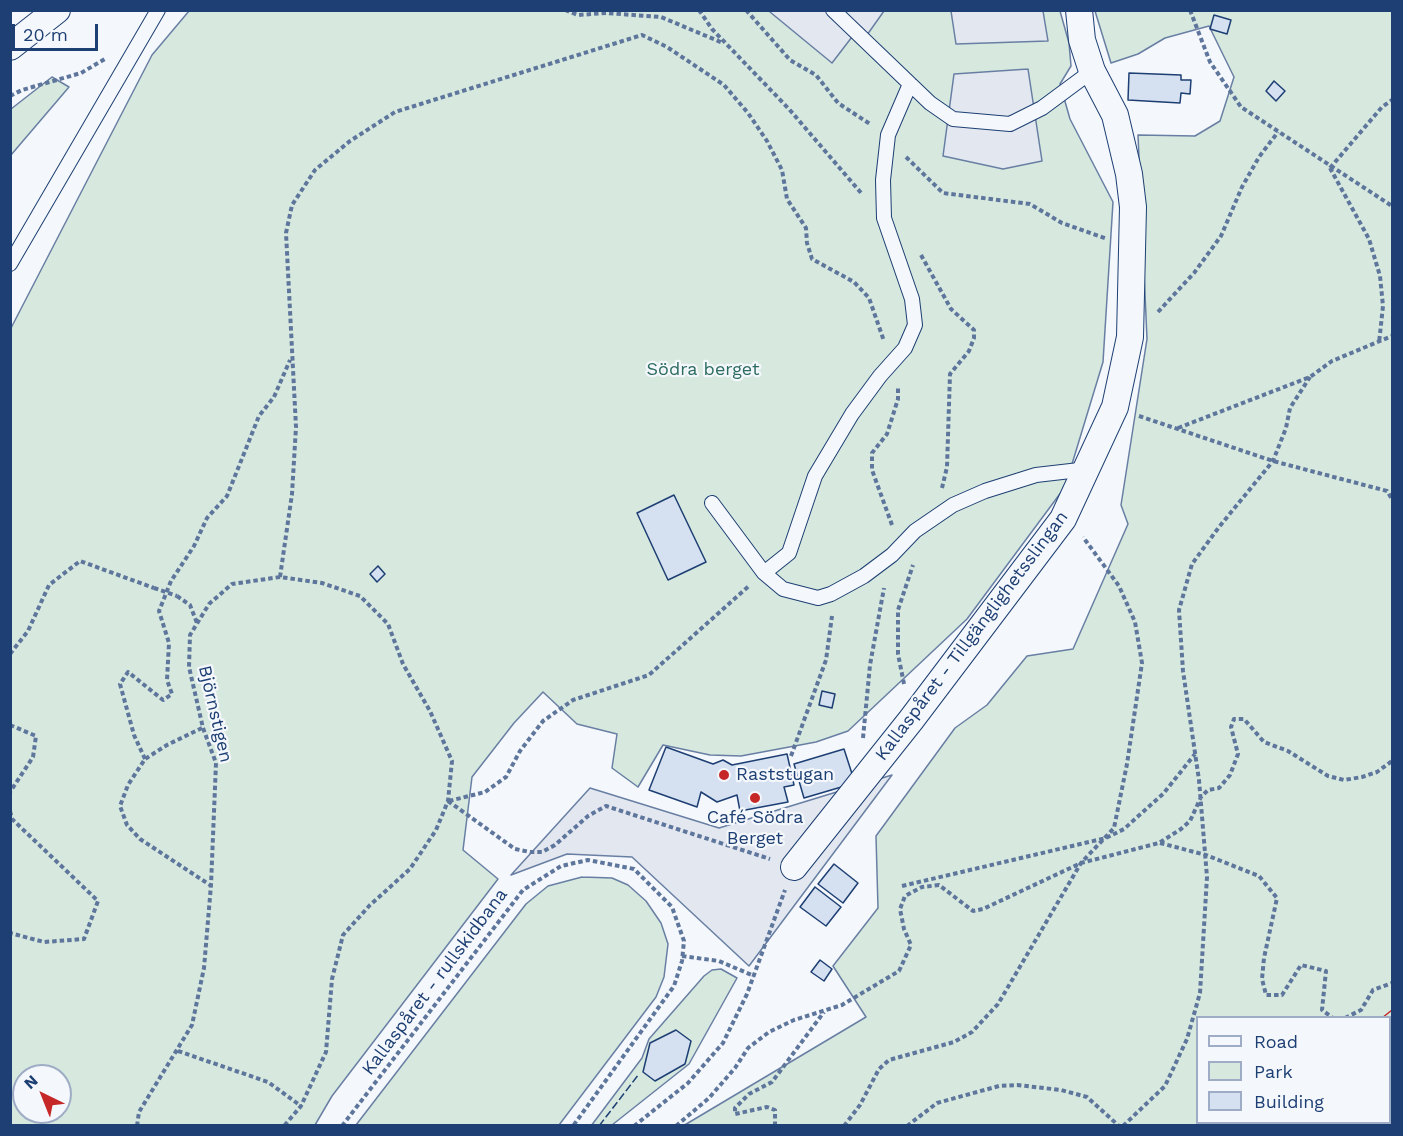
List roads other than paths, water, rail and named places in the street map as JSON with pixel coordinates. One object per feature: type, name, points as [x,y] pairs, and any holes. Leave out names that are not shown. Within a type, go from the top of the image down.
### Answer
[{"type":"street","points":[[10,47],[57,10]]},
{"type":"street","name":"Kallaspåret - Tillgänglighetsslingan","points":[[794,867],[1067,511],[1115,407],[1130,337],[1133,207],[1129,174],[1115,115],[1092,71],[1082,40],[1078,10]]},
{"type":"lane","points":[[10,264],[158,10]]},
{"type":"lane","points":[[833,10],[910,84],[953,119],[1010,124],[1042,108],[1092,71]]},
{"type":"lane","points":[[764,573],[789,553],[815,476],[852,414],[905,348],[915,325],[912,299],[884,218],[883,180],[888,139],[910,84]]},
{"type":"lane","points":[[712,503],[764,573],[783,589],[818,598],[831,594],[864,576],[892,555],[915,531],[953,506],[985,491],[1036,475],[1088,469]]},
{"type":"place","name":"Raststugan","points":[[724,775]]},
{"type":"place","name":"Café Södra Berget","points":[[755,798]]},
{"type":"park label","name":"Södra berget","points":[[703,370]]}]
